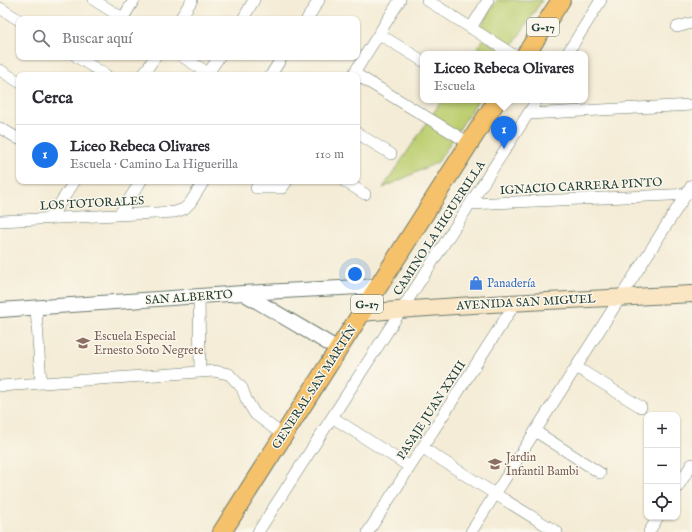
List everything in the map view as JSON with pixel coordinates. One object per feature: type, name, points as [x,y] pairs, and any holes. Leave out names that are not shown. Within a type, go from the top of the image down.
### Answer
[{"type":"main road","name":"G-17","points":[[528,51],[561,0]]},
{"type":"main road","name":"GENERAL SAN MARTÍN","points":[[222,532],[495,103]]},
{"type":"main road","name":"AVENIDA SAN MIGUEL","points":[[361,313],[516,302],[692,294]]},
{"type":"main road","points":[[231,532],[237,508]]},
{"type":"street","points":[[94,0],[118,16]]},
{"type":"street","points":[[125,16],[134,0]]},
{"type":"street","points":[[182,16],[192,0]]},
{"type":"street","points":[[245,16],[254,0]]},
{"type":"street","points":[[309,16],[319,0]]},
{"type":"street","points":[[355,72],[400,0]]},
{"type":"street","points":[[471,28],[488,0]]},
{"type":"street","points":[[569,51],[601,0]]},
{"type":"street","points":[[431,1],[507,51]]},
{"type":"street","points":[[0,8],[16,18]]},
{"type":"street","points":[[677,27],[692,23]]},
{"type":"street","points":[[379,34],[420,59]]},
{"type":"street","points":[[82,60],[101,72]]},
{"type":"street","points":[[145,72],[153,60]]},
{"type":"street","points":[[188,60],[206,72]]},
{"type":"street","points":[[210,72],[217,60]]},
{"type":"street","points":[[273,72],[280,60]]},
{"type":"street","points":[[0,70],[16,80]]},
{"type":"street","points":[[360,78],[469,143]]},
{"type":"street","name":"CAMINO LA HIGUERILLA","points":[[258,532],[535,103]]},
{"type":"street","points":[[528,114],[692,105]]},
{"type":"street","points":[[0,128],[16,137]]},
{"type":"street","points":[[360,135],[391,154]]},
{"type":"street","points":[[50,218],[73,184]]},
{"type":"street","points":[[119,215],[139,184]]},
{"type":"street","name":"LOS TOTORALES","points":[[0,221],[175,212],[184,209],[190,203],[202,184]]},
{"type":"street","points":[[256,188],[282,188],[285,184]]},
{"type":"street","points":[[349,184],[365,194]]},
{"type":"street","points":[[471,532],[690,191]]},
{"type":"street","name":"IGNACIO CARRERA PINTO","points":[[470,204],[690,191]]},
{"type":"street","name":"SAN ALBERTO","points":[[0,310],[243,293],[378,286]]},
{"type":"street","points":[[243,293],[338,348]]},
{"type":"street","points":[[199,296],[200,372]]},
{"type":"street","name":"PASAJE JUAN XXIII","points":[[368,532],[516,302]]},
{"type":"street","points":[[36,308],[41,383]]},
{"type":"street","points":[[576,367],[641,407]]},
{"type":"street","points":[[0,386],[214,371],[229,374],[242,388],[246,399],[255,414],[283,435]]},
{"type":"street","points":[[332,417],[410,467]]},
{"type":"street","points":[[536,431],[600,472]]},
{"type":"street","points":[[423,448],[557,532]]},
{"type":"street","points":[[680,484],[692,464]]},
{"type":"street","points":[[649,532],[656,520]]},
{"type":"green space","points":[[497,0],[542,0],[509,51],[475,51],[487,34],[480,27]]},
{"type":"green space","points":[[440,103],[476,103],[438,162],[383,188]]},
{"type":"place","name":"Liceo Rebeca Olivares","points":[[504,149]]},
{"type":"place","name":"Panadería","points":[[476,283]]},
{"type":"place","name":"Escuela Especial Ernesto Soto Negrete","points":[[83,343]]},
{"type":"place","name":"Jardin Infantil Bambi","points":[[495,464]]}]
